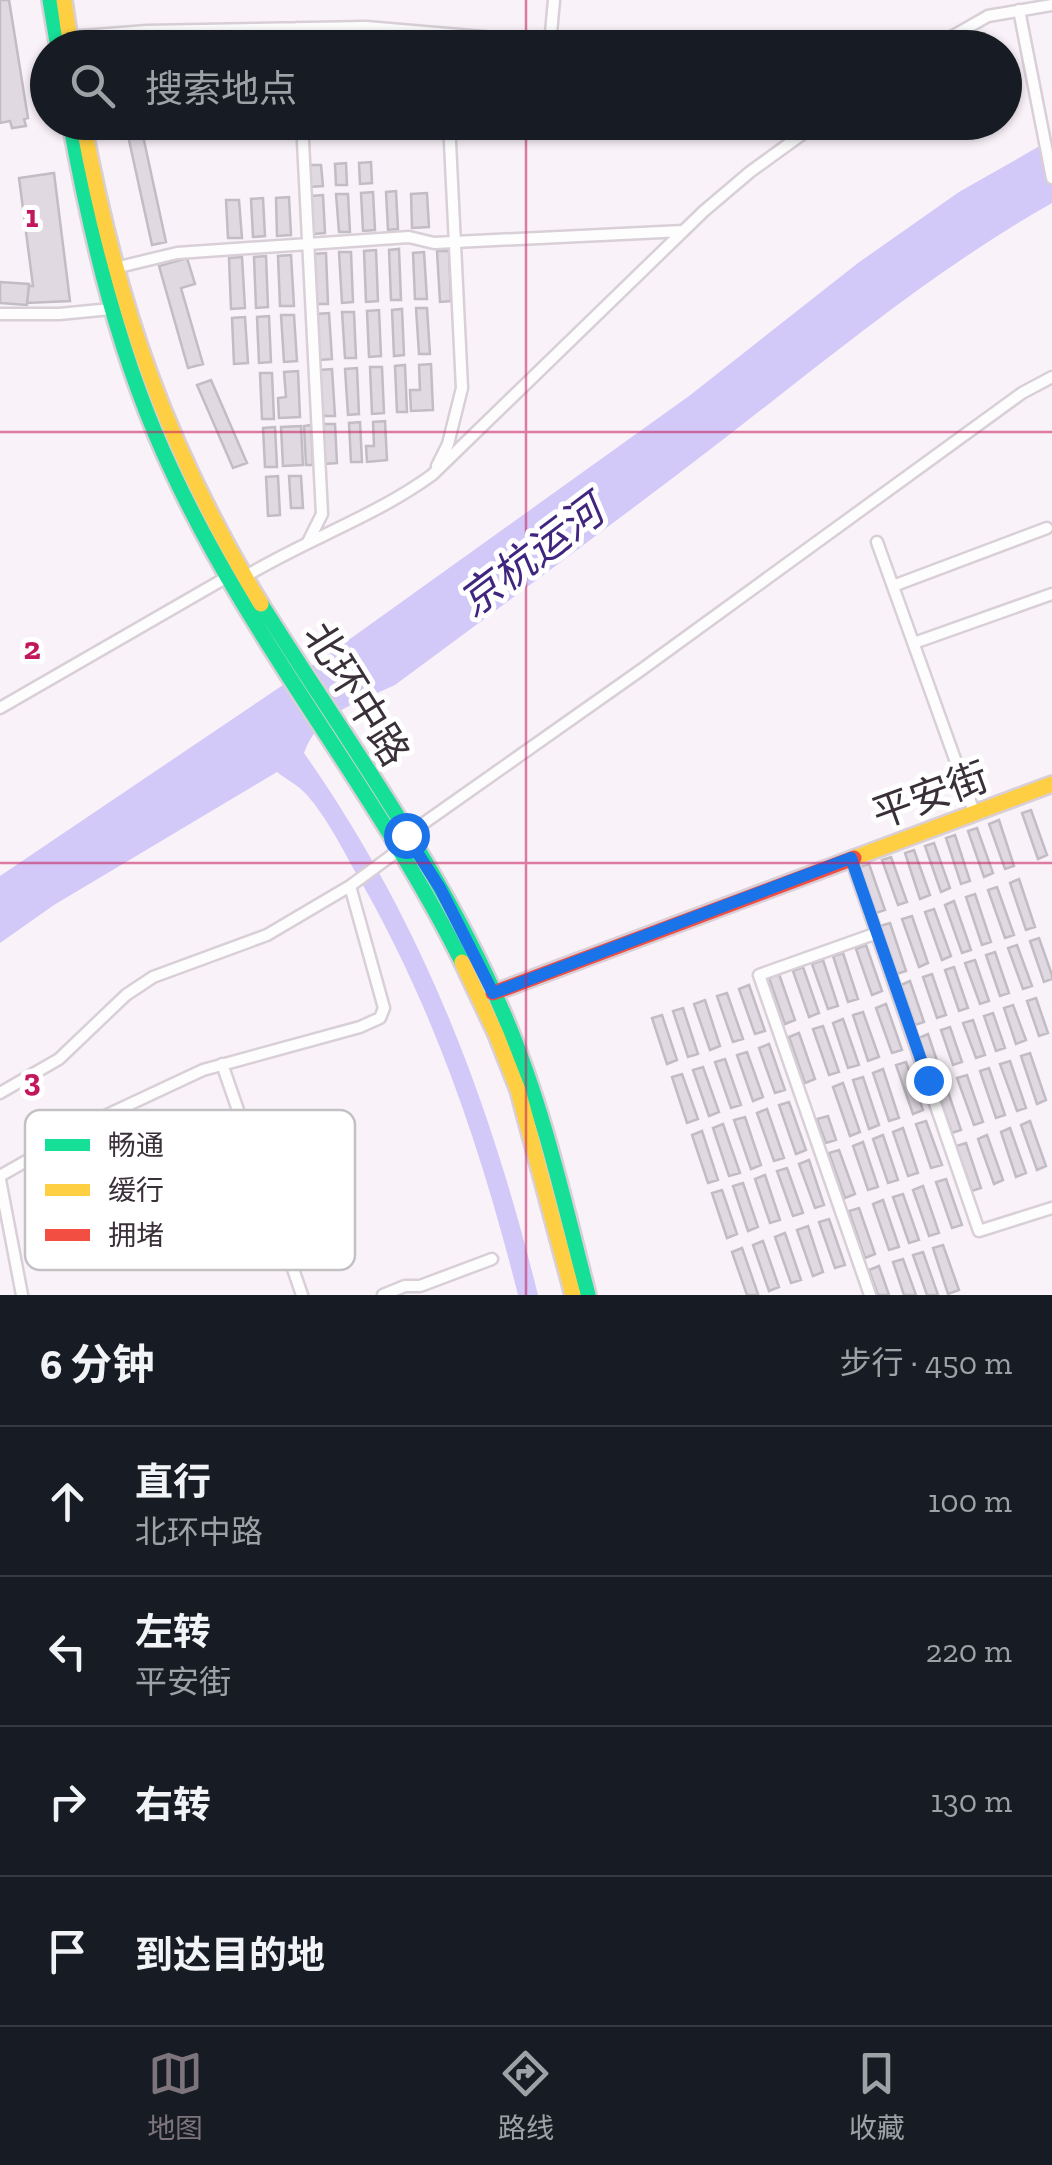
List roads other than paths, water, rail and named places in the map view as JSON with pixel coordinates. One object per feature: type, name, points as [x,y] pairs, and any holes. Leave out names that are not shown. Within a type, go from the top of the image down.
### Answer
[{"type":"main road","points":[[50,0],[61,30]]},
{"type":"main road","points":[[64,0],[65,30]]},
{"type":"main road","name":"北环中路","points":[[73,140],[111,309],[160,444],[194,517],[237,576],[338,735],[402,842],[456,949],[508,1064],[573,1295]]},
{"type":"main road","name":"北环中路","points":[[88,140],[115,268],[154,393],[237,576]]},
{"type":"main road","name":"平安街","points":[[493,993],[1052,784]]},
{"type":"main road","name":"北环中路","points":[[402,842],[440,888],[493,993],[531,1086],[588,1295]]},
{"type":"street","points":[[551,30],[554,0]]},
{"type":"street","points":[[964,30],[988,16],[1052,5]]},
{"type":"street","points":[[1019,10],[1052,178]]},
{"type":"street","points":[[197,30],[384,30]]},
{"type":"street","points":[[303,140],[322,514],[308,542]]},
{"type":"street","points":[[432,475],[448,444],[462,388],[450,140]]},
{"type":"street","points":[[0,708],[237,576],[396,501],[432,475],[684,231],[750,172],[794,140]]},
{"type":"street","points":[[115,268],[177,253],[410,236],[434,243],[684,231]]},
{"type":"street","points":[[0,314],[111,309]]},
{"type":"street","points":[[0,1092],[58,1059],[126,995],[153,977],[238,949],[350,886],[402,842],[1006,404],[1052,377]]},
{"type":"street","points":[[893,586],[1047,528]]},
{"type":"street","points":[[877,542],[974,812]]},
{"type":"street","points":[[914,643],[1052,594]]},
{"type":"street","points":[[851,858],[979,1230],[1052,1208]]},
{"type":"street","points":[[118,1110],[222,1064],[360,1027],[382,1016],[384,1008],[350,886]]},
{"type":"street","points":[[870,1295],[759,975],[876,933]]},
{"type":"street","points":[[222,1064],[238,1110]]},
{"type":"street","points":[[22,1295],[0,1178],[25,1163]]},
{"type":"street","points":[[383,1295],[404,1286],[420,1286],[492,1258]]},
{"type":"street","points":[[293,1270],[302,1295]]},
{"type":"water","name":"京杭运河","points":[[1052,139],[1052,203],[966,256],[884,315],[395,685],[330,718],[310,739],[304,753],[383,881],[447,1013],[497,1151],[538,1295],[518,1295],[489,1189],[454,1085],[390,935],[323,816],[304,792],[277,772],[54,905],[0,943],[0,876],[329,654],[689,396],[858,263],[959,192]]}]
